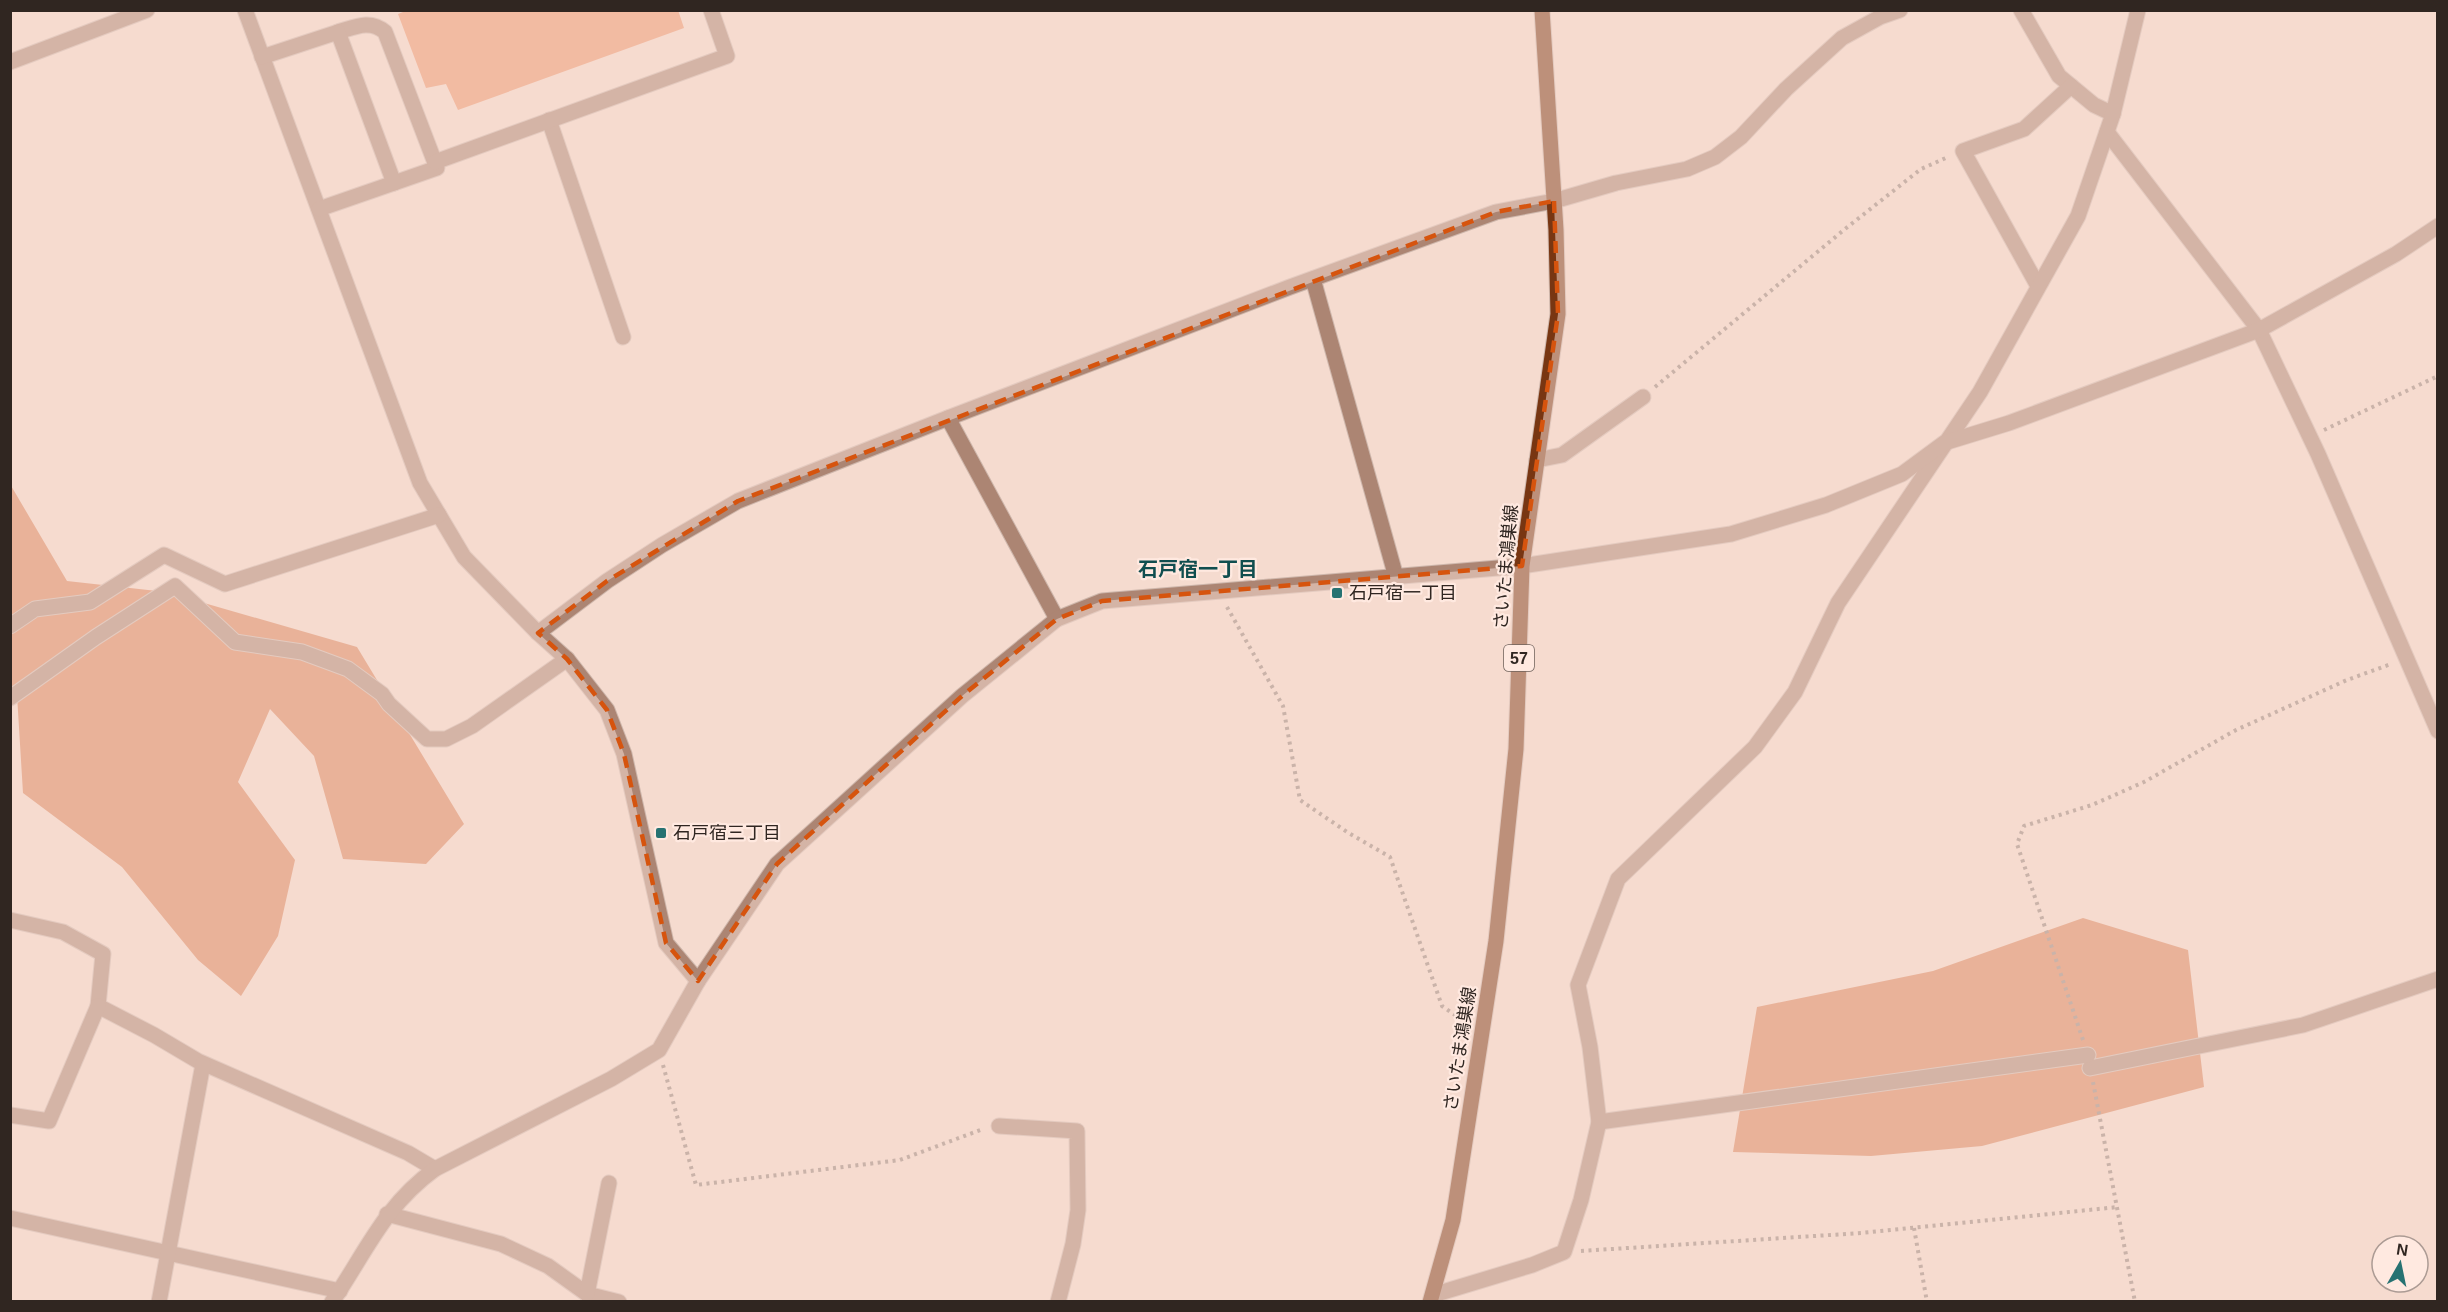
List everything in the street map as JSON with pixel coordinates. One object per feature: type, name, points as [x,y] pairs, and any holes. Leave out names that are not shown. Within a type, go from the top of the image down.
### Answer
[{"type":"main road","name":"さいたま鴻巣線","points":[[1431,1298],[1453,1220],[1497,941],[1516,749],[1522,566],[1558,314],[1554,201],[1542,10]]},
{"type":"street","points":[[10,62],[147,10]]},
{"type":"street","points":[[245,10],[420,483],[464,557],[538,633],[567,659],[608,710],[624,754],[666,943],[698,981]]},
{"type":"street","points":[[435,162],[727,56],[711,10]]},
{"type":"street","points":[[538,633],[616,575],[738,501],[1313,279],[1496,213],[1554,201],[1616,183],[1687,169],[1715,157],[1741,137],[1786,89],[1842,38],[1880,17],[1900,10]]},
{"type":"street","points":[[2021,10],[2059,76],[2094,105],[2113,114]]},
{"type":"street","points":[[1431,1298],[1532,1265],[1564,1252],[1581,1200],[1599,1122],[1590,1047],[1578,985],[1618,879],[1755,747],[1795,693],[1838,603],[1944,443],[1980,393],[2078,216],[2113,114],[2138,10]]},
{"type":"street","points":[[262,57],[366,24],[378,25],[385,32],[435,162],[437,168],[319,209]]},
{"type":"street","points":[[338,32],[394,183]]},
{"type":"street","points":[[2038,286],[1963,151],[2024,129],[2071,86]]},
{"type":"street","points":[[549,120],[623,337]]},
{"type":"street","points":[[2107,132],[2259,330],[2310,437],[2438,731]]},
{"type":"street","points":[[10,1218],[169,1253],[336,1296],[387,1214],[415,1184],[435,1170],[611,1079],[659,1050],[698,981],[777,864],[962,696],[1057,620],[1102,601],[1522,566],[1731,534],[1826,505],[1902,474],[1944,443],[2009,423],[2259,330],[2396,254],[2438,226]]},
{"type":"street","points":[[1313,279],[1396,577]]},
{"type":"street","points":[[1537,460],[1562,455],[1643,398]]},
{"type":"street","points":[[948,418],[1057,620]]},
{"type":"street","points":[[10,626],[35,609],[90,602],[164,555],[225,584],[439,514]]},
{"type":"street","points":[[10,698],[96,637],[175,586],[235,642],[302,652],[348,669],[382,694],[389,704],[427,739],[446,739],[472,726],[567,659]]},
{"type":"street","points":[[10,920],[63,932],[103,954],[98,1006],[49,1121],[10,1115]]},
{"type":"street","points":[[1599,1122],[2089,1061],[2303,1025],[2438,979]]},
{"type":"street","points":[[98,1006],[203,1064],[408,1153],[435,1170]]},
{"type":"street","points":[[159,1302],[203,1064]]},
{"type":"street","points":[[999,1126],[1077,1131],[1078,1210],[1073,1244],[1058,1302]]},
{"type":"street","points":[[587,1294],[609,1183]]},
{"type":"street","points":[[387,1214],[501,1244],[548,1266],[587,1294],[619,1302]]},
{"type":"path","points":[[1643,398],[1845,229],[1921,169],[1963,151]]},
{"type":"path","points":[[2310,437],[2438,376]]},
{"type":"path","points":[[1218,591],[1283,706],[1290,755],[1300,800],[1347,832],[1390,856],[1442,1006],[1462,1020],[1484,1022]]},
{"type":"path","points":[[2135,1302],[2089,1061],[2017,844],[2024,826],[2092,805],[2144,782],[2236,730],[2347,680],[2406,659]]},
{"type":"path","points":[[659,1050],[696,1185],[900,1160],[976,1130],[999,1126]]},
{"type":"path","points":[[1564,1252],[1862,1233],[2118,1207]]},
{"type":"path","points":[[1914,1228],[1927,1302]]},
{"type":"highlighted area","points":[[1554,201],[1558,314],[1522,566],[1102,601],[1057,619],[962,696],[777,864],[698,981],[666,943],[624,754],[607,710],[567,659],[538,633],[607,581],[738,501],[1496,212]]},
{"type":"shaded area","points":[[10,484],[67,581],[166,592],[357,647],[464,824],[426,864],[343,859],[314,756],[270,709],[238,782],[295,860],[278,936],[241,996],[198,960],[122,867],[23,793],[17,695],[10,696]]},
{"type":"shaded area","points":[[2083,918],[2188,950],[2204,1087],[1982,1146],[1871,1156],[1733,1152],[1757,1007],[1933,971]]},
{"type":"building","points":[[408,10],[678,10],[684,28],[458,110],[446,84],[426,88],[398,14]]},
{"type":"place","name":"石戸宿一丁目","points":[[1337,593]]},
{"type":"place","name":"石戸宿三丁目","points":[[661,833]]},
{"type":"district","name":"石戸宿一丁目","points":[[1198,569]]}]
